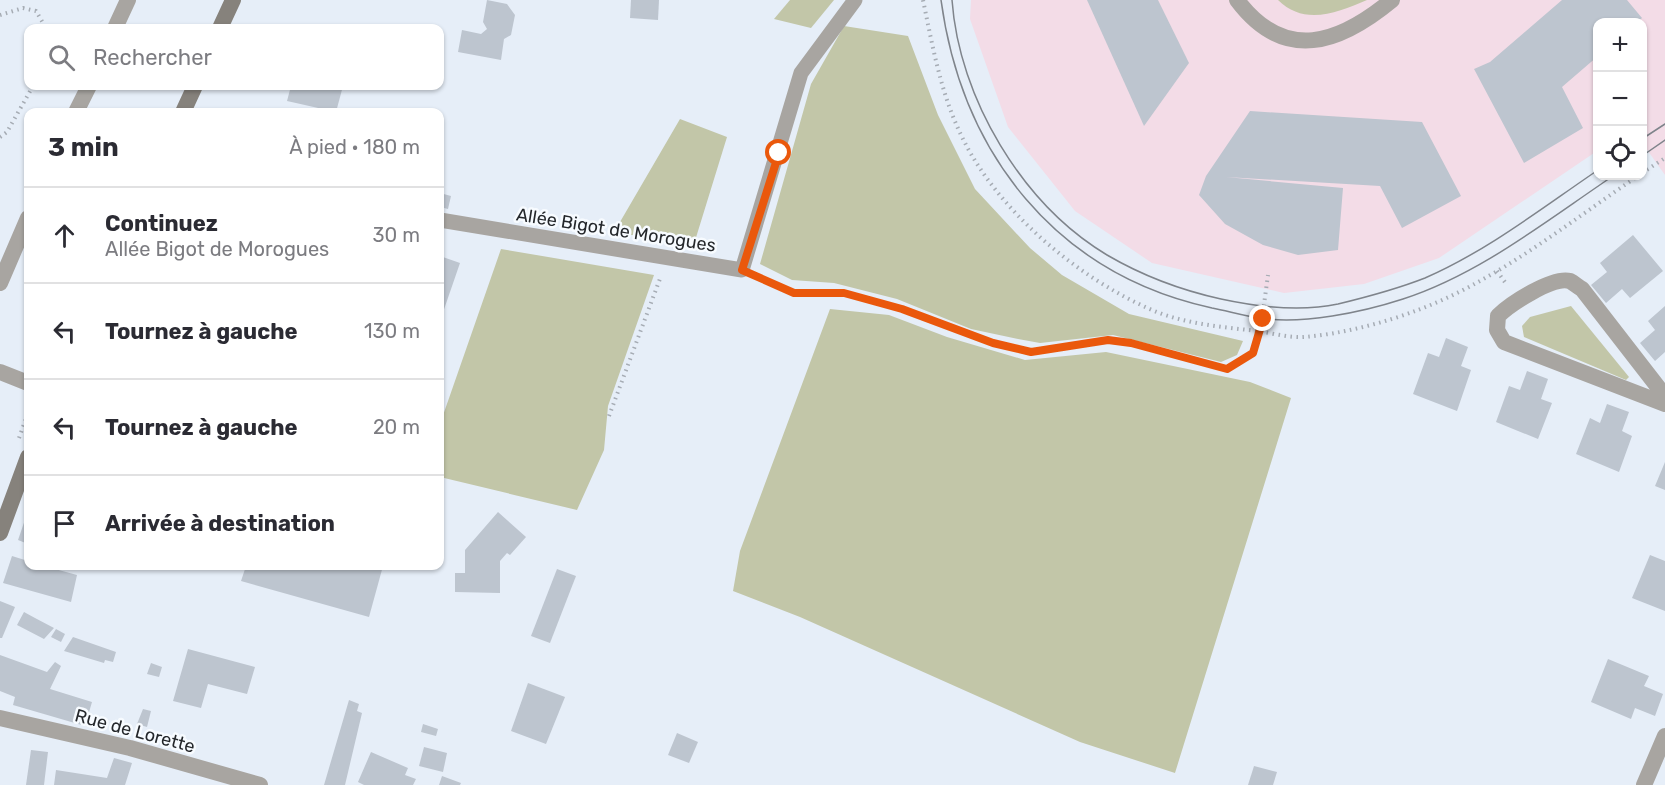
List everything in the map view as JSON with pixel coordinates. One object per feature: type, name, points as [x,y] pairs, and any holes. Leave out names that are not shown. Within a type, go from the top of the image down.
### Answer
[{"type":"main road","points":[[222,24],[233,0]]},
{"type":"main road","points":[[185,108],[193,90]]},
{"type":"main road","points":[[0,534],[24,468]]},
{"type":"street","points":[[117,24],[128,0]]},
{"type":"street","points":[[742,270],[801,73],[855,0]]},
{"type":"street","points":[[1238,0],[1261,23],[1284,38],[1310,41],[1327,40],[1352,29],[1392,0]]},
{"type":"street","points":[[78,108],[87,90]]},
{"type":"street","name":"Allée Bigot de Morogues","points":[[444,221],[742,270]]},
{"type":"street","points":[[0,283],[24,227]]},
{"type":"street","points":[[1665,396],[1582,289],[1569,281],[1557,282],[1512,303],[1498,315],[1497,330],[1504,342],[1665,404]]},
{"type":"street","points":[[0,372],[24,381]]},
{"type":"street","name":"Rue de Lorette","points":[[0,718],[130,748],[260,785]]},
{"type":"street","points":[[1644,785],[1665,735]]},
{"type":"path","points":[[923,0],[938,78],[964,140],[1001,197],[1039,236],[1096,279],[1152,310],[1203,325],[1302,337],[1355,328],[1418,310],[1497,271],[1632,180]]},
{"type":"path","points":[[0,15],[23,8],[36,11],[44,24]]},
{"type":"path","points":[[0,137],[8,132],[31,90]]},
{"type":"path","points":[[1647,170],[1665,158]]},
{"type":"path","points":[[609,416],[667,258]]},
{"type":"path","points":[[742,270],[794,293],[844,293],[902,309],[993,343],[1031,352],[1108,340],[1131,343],[1227,369],[1253,353],[1259,332],[1268,275]]},
{"type":"shaded area","points":[[971,0],[1665,0],[1665,175],[1647,150],[1647,18],[1593,18],[1593,154],[1439,258],[1364,284],[1284,293],[1152,263],[1075,211],[1008,127],[970,19]]},
{"type":"green space","points":[[790,0],[834,0],[811,28],[774,19]]},
{"type":"green space","points":[[1278,0],[1367,0],[1333,13],[1310,15],[1288,8]]},
{"type":"green space","points":[[844,26],[908,36],[938,115],[975,189],[1030,248],[1062,275],[1129,314],[1243,341],[1237,355],[1221,362],[1113,335],[1040,343],[1018,339],[971,329],[897,299],[834,283],[792,280],[760,264],[811,84]]},
{"type":"green space","points":[[680,119],[727,137],[694,244],[653,236],[613,234]]},
{"type":"green space","points":[[501,249],[654,275],[608,406],[604,450],[577,510],[444,478],[444,413]]},
{"type":"green space","points":[[1571,306],[1629,377],[1626,380],[1524,337],[1522,326],[1530,317]]},
{"type":"green space","points":[[830,309],[889,315],[947,337],[1025,360],[1106,352],[1250,382],[1291,398],[1175,773],[1080,742],[800,617],[733,591],[740,551]]},
{"type":"building","points":[[487,0],[507,4],[515,15],[511,35],[504,39],[501,60],[458,52],[462,30],[481,34],[487,29],[483,22]]},
{"type":"building","points":[[631,0],[659,0],[658,20],[630,18]]},
{"type":"building","points":[[1087,0],[1158,0],[1189,63],[1144,126]]},
{"type":"building","points":[[1562,0],[1627,0],[1642,18],[1593,18],[1593,60],[1562,87],[1583,128],[1524,163],[1474,69],[1490,62]]},
{"type":"building","points":[[290,90],[342,90],[337,108],[318,108],[287,101]]},
{"type":"building","points":[[1250,111],[1422,122],[1461,196],[1402,228],[1380,186],[1226,177],[1343,188],[1338,250],[1298,255],[1263,245],[1225,224],[1199,195],[1206,176]]},
{"type":"building","points":[[444,194],[451,196],[448,209],[444,208]]},
{"type":"building","points":[[1633,235],[1663,271],[1630,298],[1622,289],[1606,303],[1591,285],[1607,272],[1600,263]]},
{"type":"building","points":[[444,257],[460,263],[444,309]]},
{"type":"building","points":[[1665,306],[1665,352],[1655,361],[1640,343],[1655,330],[1648,321]]},
{"type":"building","points":[[1446,338],[1468,347],[1461,366],[1471,370],[1457,411],[1413,394],[1428,353],[1439,357]]},
{"type":"building","points":[[1527,371],[1548,379],[1541,399],[1552,403],[1538,439],[1496,422],[1509,386],[1520,390]]},
{"type":"building","points":[[1607,404],[1629,412],[1622,431],[1632,436],[1619,472],[1576,454],[1590,418],[1600,423]]},
{"type":"building","points":[[1665,462],[1665,490],[1655,486]]},
{"type":"building","points":[[498,512],[526,537],[510,555],[507,553],[500,561],[500,593],[455,592],[455,573],[465,573],[465,550]]},
{"type":"building","points":[[24,523],[24,542],[18,540]]},
{"type":"building","points":[[1650,555],[1665,561],[1665,611],[1632,598]]},
{"type":"building","points":[[12,556],[24,560],[24,570],[59,570],[77,575],[71,602],[3,583]]},
{"type":"building","points":[[557,569],[576,576],[550,643],[531,636]]},
{"type":"building","points":[[245,570],[382,570],[369,617],[241,581]]},
{"type":"building","points":[[0,601],[15,607],[2,638],[0,638]]},
{"type":"building","points":[[24,612],[54,628],[44,639],[17,625]]},
{"type":"building","points":[[56,629],[65,634],[61,642],[51,637]]},
{"type":"building","points":[[73,637],[116,652],[113,662],[105,660],[104,663],[64,651]]},
{"type":"building","points":[[188,649],[255,667],[247,694],[208,684],[201,708],[173,701]]},
{"type":"building","points":[[0,655],[47,672],[55,662],[61,666],[50,689],[92,702],[85,726],[13,705],[15,697],[0,691]]},
{"type":"building","points":[[1608,659],[1649,676],[1644,686],[1663,694],[1655,716],[1635,708],[1631,719],[1591,702]]},
{"type":"building","points":[[151,663],[162,667],[159,677],[147,674]]},
{"type":"building","points":[[528,683],[565,697],[546,744],[511,731]]},
{"type":"building","points":[[349,700],[359,704],[357,711],[362,713],[345,785],[324,785]]},
{"type":"building","points":[[143,709],[151,711],[147,727],[137,724]]},
{"type":"building","points":[[423,724],[438,729],[436,736],[421,732]]},
{"type":"building","points":[[677,733],[698,742],[689,763],[668,755]]},
{"type":"building","points":[[424,747],[447,753],[443,772],[419,766]]},
{"type":"building","points":[[31,750],[48,752],[44,785],[26,785]]},
{"type":"building","points":[[371,752],[408,768],[405,775],[416,779],[413,785],[364,785],[358,782]]},
{"type":"building","points":[[114,758],[132,763],[125,785],[54,785],[56,770],[107,778]]},
{"type":"building","points":[[1254,766],[1277,772],[1273,785],[1248,785]]},
{"type":"building","points":[[442,776],[461,783],[460,785],[439,785]]},
{"type":"tram line","points":[[941,0],[952,56],[970,108],[995,156],[1026,199],[1063,236],[1107,267],[1156,291],[1212,308],[1260,318],[1294,320],[1351,313],[1403,299],[1459,276],[1486,261],[1607,180]]},
{"type":"tram line","points":[[952,0],[957,37],[967,74],[1000,145],[1022,178],[1076,233],[1107,255],[1176,287],[1235,302],[1294,308],[1338,304],[1371,296],[1425,278],[1470,255],[1514,228],[1593,173]]},
{"type":"tram line","points":[[1647,136],[1665,124]]},
{"type":"tram line","points":[[1647,153],[1665,140]]},
{"type":"route","points":[[779,153],[742,270],[794,293],[844,293],[902,309],[993,343],[1031,352],[1108,340],[1131,343],[1197,363],[1227,369],[1238,365],[1253,353],[1263,319]]}]
